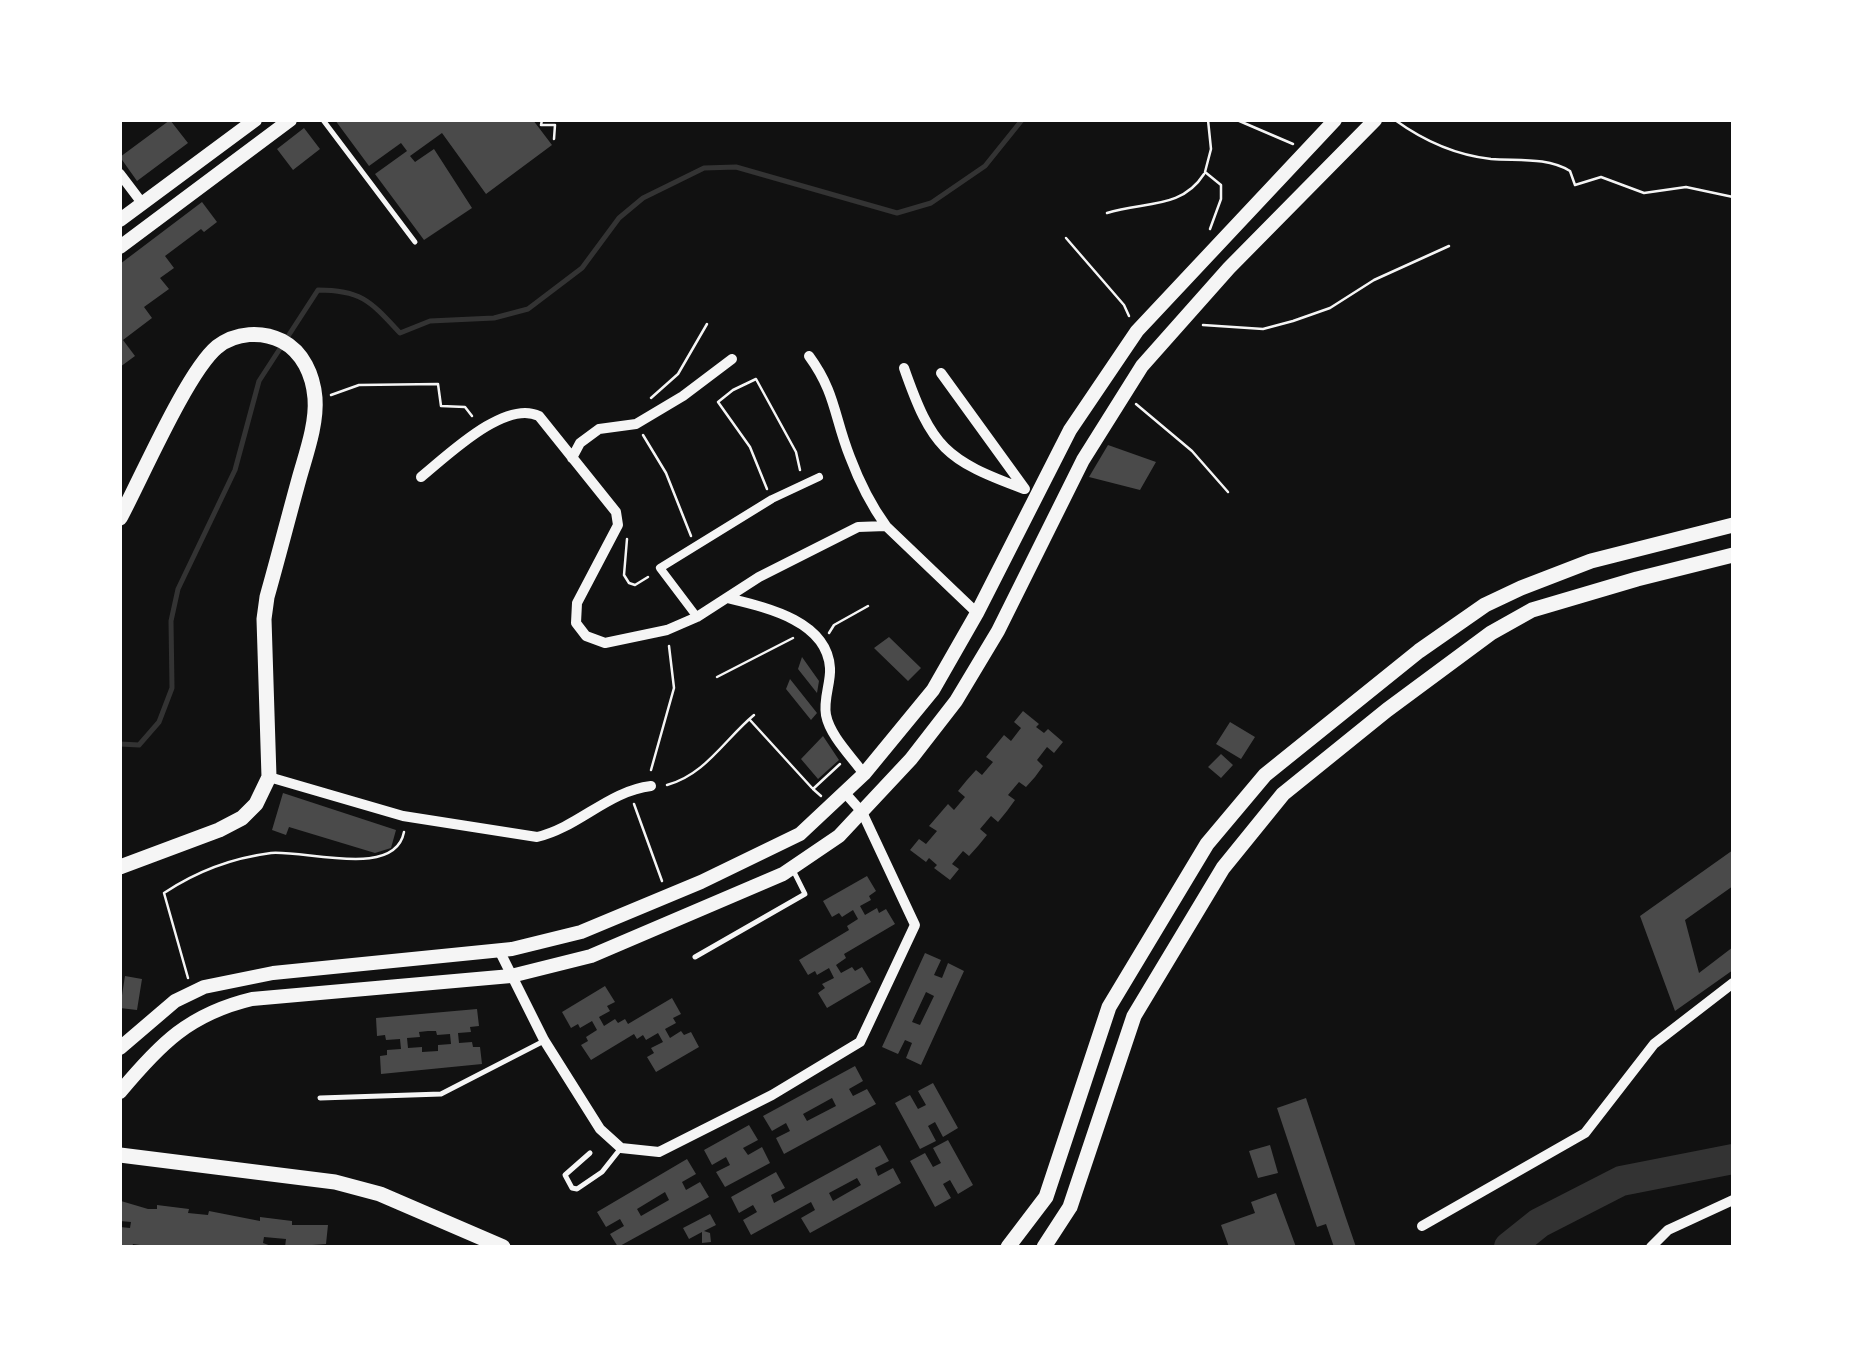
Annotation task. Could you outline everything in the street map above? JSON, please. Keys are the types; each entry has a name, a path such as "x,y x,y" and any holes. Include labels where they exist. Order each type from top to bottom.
{"main road":[{"path":"120,220 255,120"},
{"path":"120,247 290,120"},
{"path":"120,1048 175,1001 237,978 499,950 581,932 667,897 800,834 864,774 933,690 977,614 1031,492 1137,331 1334,120"},
{"path":"120,1092 154,1052 196,1018 219,1007 252,999 510,976 592,956 792,868 839,836 910,759 956,701 998,631 1083,460 1142,366 1230,268 1374,120"},
{"path":"120,518 203,363 217,347 235,336 261,334 284,342 304,360 316,401 266,608 269,777 256,804 242,818 120,867"},
{"path":"1008,1247 1046,1197 1108,1007 1208,844 1264,774 1419,651 1485,606 1561,572 1610,556 1733,526"},
{"path":"1044,1247 1070,1206 1134,1016 1223,868 1283,794 1387,710 1492,633 1532,610 1733,555"},
{"path":"120,1154 335,1182 380,1194 491,1246"}],"street":[{"path":"120,174 142,204"},
{"path":"809,356 832,393 849,456 874,510 977,614"},
{"path":"572,458 580,443 599,428 636,424 683,396 732,359"},
{"path":"904,368 931,432 953,458 1031,492"},
{"path":"941,373 1031,492"},
{"path":"421,477 506,414 527,410 539,416 616,512 618,525 577,603 576,623 586,636 604,644 667,630 858,527 886,526"},
{"path":"697,617 660,568 772,499 819,476"},
{"path":"726,598 761,606 806,628 822,642 830,671 826,716 864,774"},
{"path":"269,777 403,816 537,837 556,832 628,789 651,786"},
{"path":"499,950 544,1040 600,1129 621,1148 659,1152 772,1094 860,1042 915,925 862,812 845,793"},
{"path":"1422,1226 1585,1133 1654,1044 1733,983"},
{"path":"1651,1247 1668,1230 1733,1200"}],"lane":[{"path":"323,120 416,242"},
{"path":"695,958 806,894 792,868"},
{"path":"320,1098 441,1094 544,1040"},
{"path":"590,1153 565,1175 572,1188 577,1189 602,1172 621,1148"}],"path":[{"path":"542,120 540,125 555,125 554,139"},
{"path":"1107,213 1164,204 1180,197 1205,172 1211,149 1208,120"},
{"path":"1236,120 1294,144 1301,158"},
{"path":"1395,120 1441,148 1486,158 1557,163 1570,170 1575,185 1602,177 1644,193 1686,187 1733,198"},
{"path":"1205,172 1221,185 1221,199 1208,233"},
{"path":"1066,238 1124,305 1137,331"},
{"path":"1182,322 1263,328 1292,321 1330,308 1374,280 1449,246"},
{"path":"645,403 678,374 707,324"},
{"path":"772,499 750,447 718,402 733,390 756,379 796,452 802,482"},
{"path":"316,401 359,385 438,384 441,406 464,407 483,431"},
{"path":"1124,392 1192,452 1228,492"},
{"path":"636,424 666,474 695,546"},
{"path":"618,525 628,540 624,575 629,583 635,585 660,568"},
{"path":"822,642 834,625 868,606"},
{"path":"718,677 774,650 806,628"},
{"path":"667,630 674,688 650,773 651,786 670,785 703,766 754,715"},
{"path":"749,719 813,789"},
{"path":"628,789 667,897"},
{"path":"192,993 164,893 192,874 272,853 364,859 392,853 400,847 404,835 403,816"}],"building":[{"path":"170,120 188,143 137,181 120,157"},
{"path":"335,120 533,120 552,145 486,194 442,133 410,156 415,162 434,149 472,208 424,240 375,174 407,151 401,143 369,166"},
{"path":"304,128 320,149 293,170 277,149"},
{"path":"202,202 217,222 165,256 174,268 160,278 169,289 144,307 152,318 123,340 135,356 120,367 120,264"},
{"path":"1108,445 1156,462 1140,490 1089,477"},
{"path":"889,637 921,668 908,681 874,648"},
{"path":"802,657 819,681 817,693 798,669"},
{"path":"790,679 817,713 811,720 786,689"},
{"path":"1023,711 1039,724 1036,727 1044,733 1048,729 1063,742 1054,753 1047,747 1037,760 1043,766 1035,777 1026,787 1019,782 1008,795 1015,800 998,822 991,816 980,829 987,835 969,856 963,851 952,864 959,869 950,880 934,868 937,865 929,858 926,862 910,850 919,839 926,844 937,831 929,826 948,804 954,810 965,797 958,791 976,770 982,775 993,762 986,757 1004,735 1011,741 1021,728 1014,722"},
{"path":"1230,722 1255,737 1241,759 1216,744"},
{"path":"823,736 839,760 818,779 801,759"},
{"path":"1221,754 1233,765 1221,778 1208,767"},
{"path":"283,793 396,830 391,848 375,853 289,827 286,835 272,830"},
{"path":"1733,850 1733,886 1685,920 1699,973 1733,947 1733,970 1675,1011 1640,916"},
{"path":"867,876 876,891 869,896 871,900 860,906 865,915 877,908 879,913 886,909 895,924 844,954 846,958 836,965 841,973 862,967 871,982 827,1008 818,993 825,988 822,984 834,978 829,968 808,975 799,960 849,930 847,926 858,919 853,910 842,917 839,913 832,917 823,901"},
{"path":"925,953 941,960 934,975 942,978 948,963 964,971 921,1065 906,1058 912,1043 905,1040 898,1054 882,1047","holes":["926,992 934,996 920,1025 912,1022"]},
{"path":"125,976 142,979 137,1010 120,1008"},
{"path":"605,986 615,1002 607,1006 610,1011 599,1017 604,1026 615,1019 618,1023 625,1019 628,1024 672,998 681,1014 673,1018 676,1023 665,1029 670,1038 681,1031 684,1035 691,1032 699,1047 656,1072 647,1057 654,1053 651,1048 663,1042 658,1033 646,1040 643,1035 637,1039 634,1034 591,1060 581,1045 597,1030 592,1021 571,1028 562,1012"},
{"path":"477,1009 479,1026 470,1027 471,1032 458,1033 459,1043 472,1042 473,1047 480,1047 482,1064 381,1074 380,1056 387,1055 387,1050 401,1049 400,1039 377,1036 376,1018","holes":["436,1031 437,1035 450,1034 451,1044 438,1045 438,1051 408,1048 407,1038 420,1037 419,1032"]},
{"path":"855,1066 863,1081 849,1089 853,1096 867,1089 876,1104 784,1154 776,1138 790,1131 786,1123 772,1131 763,1116","holes":["832,1098 836,1106 807,1121 803,1114"]},
{"path":"933,1083 958,1128 943,1137 935,1122 928,1126 936,1141 920,1149 895,1103 910,1095 918,1109 926,1105 918,1091"},
{"path":"1306,1098 1356,1247 1334,1247 1326,1224 1317,1227 1301,1180 1277,1108"},
{"path":"749,1125 758,1140 743,1148 748,1155 762,1147 770,1163 725,1187 716,1172 730,1165 726,1157 712,1165 704,1150"},
{"path":"948,1140 973,1185 958,1194 950,1180 943,1184 951,1198 935,1207 910,1161 925,1153 933,1167 941,1163 933,1148"},
{"path":"880,1145 889,1161 875,1168 878,1176 893,1168 901,1183 810,1233 801,1218 815,1210 811,1202 751,1235 743,1220 757,1212 753,1205 739,1213 731,1197 776,1172 785,1188 771,1195 774,1203","holes":["857,1178 861,1185 833,1201 829,1193"]},
{"path":"1270,1145 1278,1173 1258,1178 1249,1151"},
{"path":"687,1159 696,1174 682,1182 686,1190 700,1182 709,1197 618,1247 610,1234 624,1226 620,1219 606,1227 597,1212","holes":["665,1192 669,1200 641,1216 637,1209"]},
{"path":"1276,1193 1296,1247 1229,1247 1221,1225 1255,1213 1251,1202"},
{"path":"121,1201 148,1209 157,1209 157,1205 189,1209 188,1213 208,1215 209,1211 260,1221 260,1217 292,1221 292,1225 328,1225 326,1244 285,1247 286,1239 264,1237 263,1243 274,1247 120,1247 120,1227 130,1228 131,1222 120,1221"},
{"path":"710,1214 716,1225 704,1231 710,1233 711,1242 702,1243 702,1232 689,1239 683,1228"}],"waterway":[{"path":"120,744 139,745 159,722 172,688 171,621 178,589 235,470 259,381 318,290 356,295 400,333 430,321 494,318 528,309 582,268 619,218 643,198 704,168 736,167 897,213 931,203 985,166 1022,120"},
{"path":"1509,1247 1539,1223 1621,1181 1733,1159"}]}
